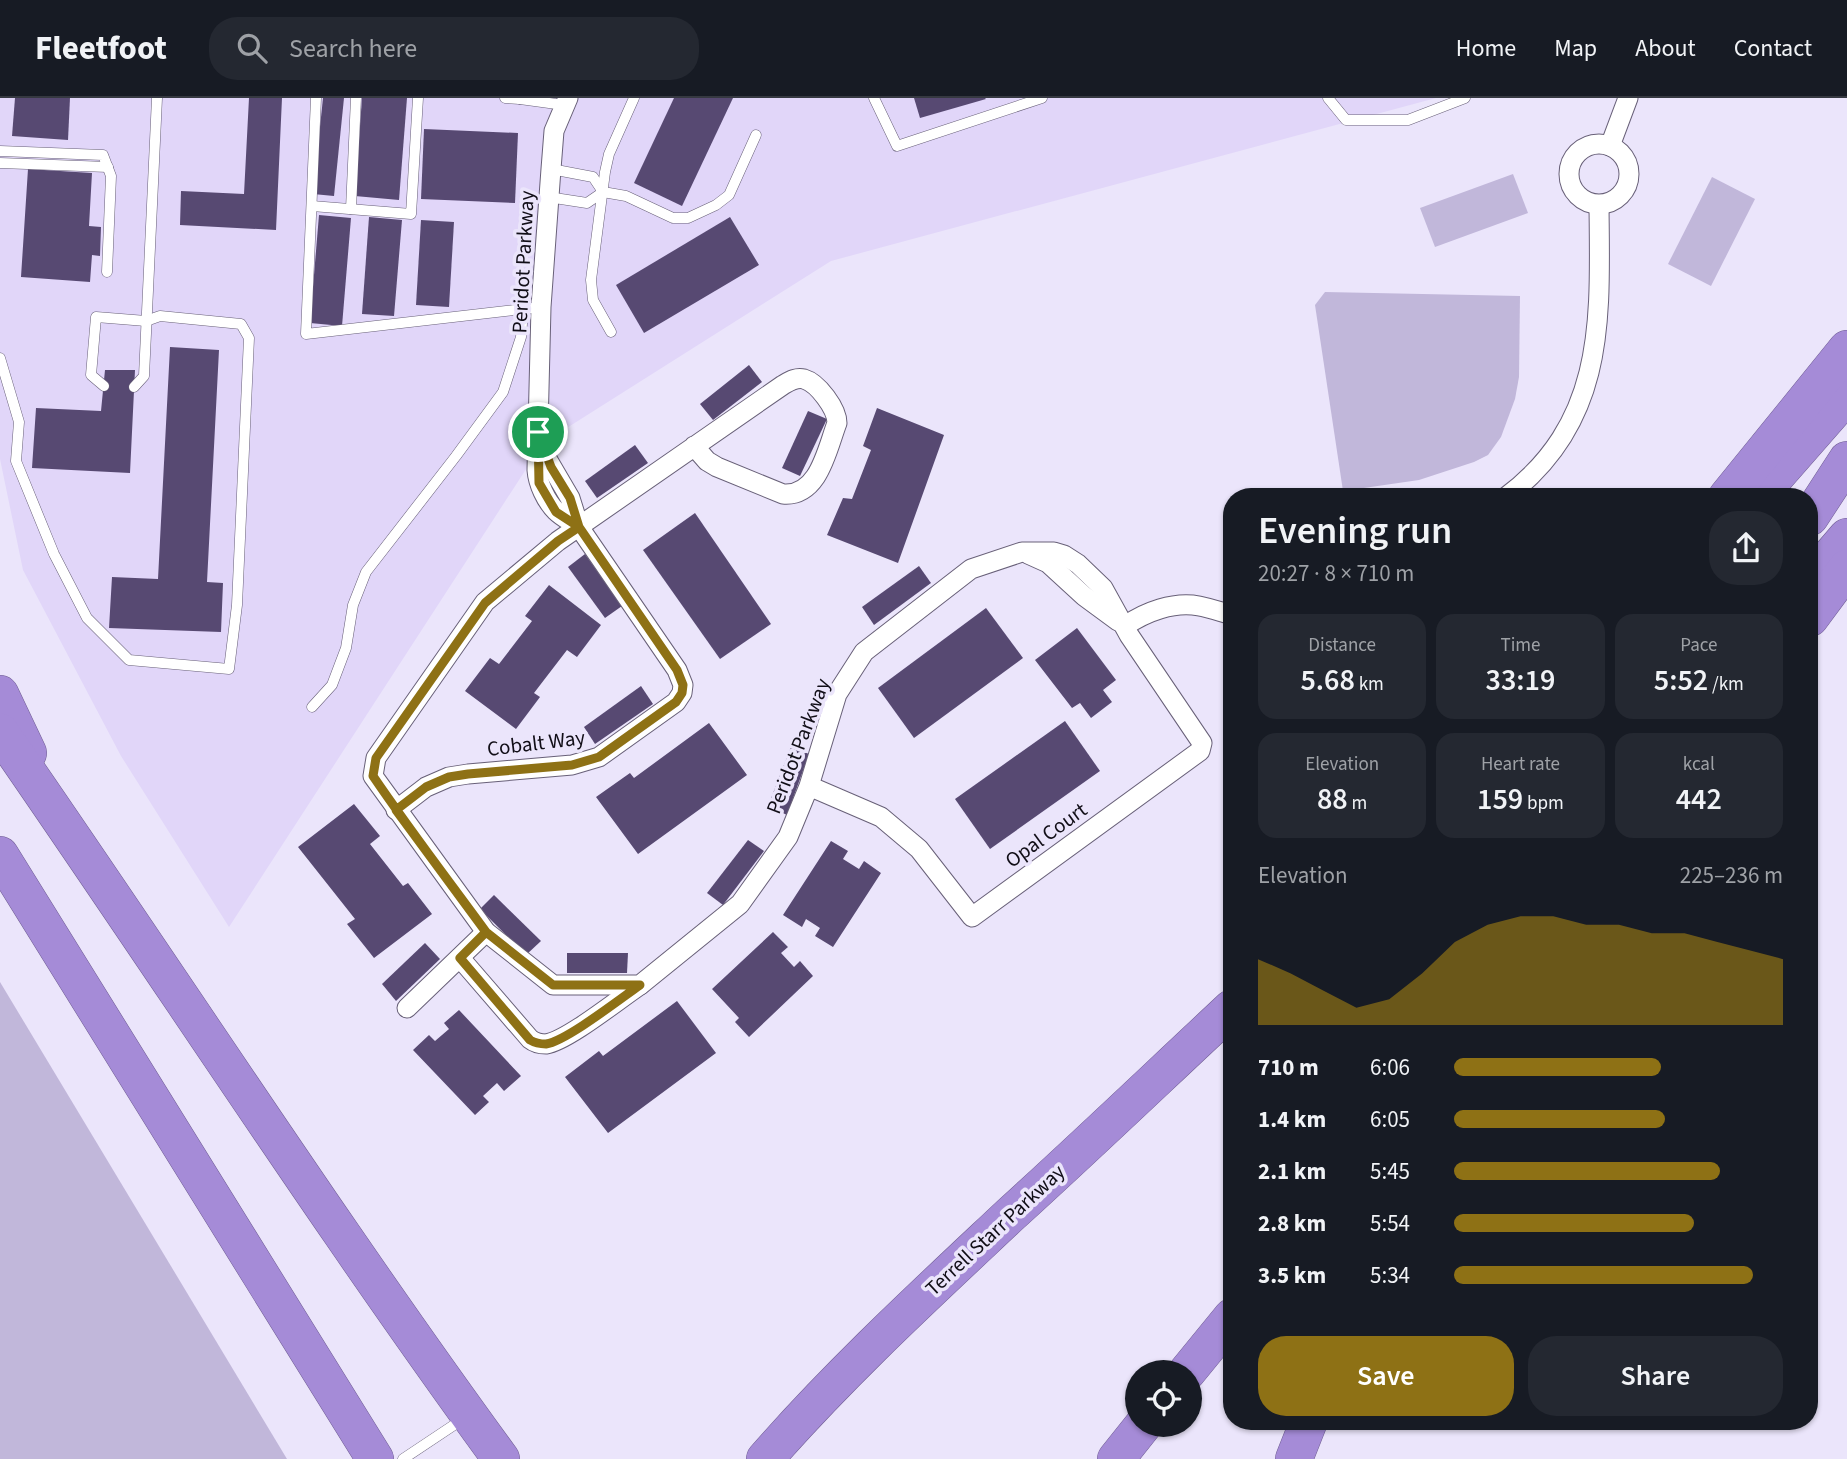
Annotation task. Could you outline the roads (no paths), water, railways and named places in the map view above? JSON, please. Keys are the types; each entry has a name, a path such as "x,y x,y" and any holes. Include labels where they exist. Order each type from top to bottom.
{"highway":[{"path":"1734,488 1847,349"},
{"path":"1766,488 1847,395"},
{"path":"1818,505 1847,460"},
{"path":"1818,571 1847,537"},
{"path":"1818,607 1847,568"},
{"path":"1818,609 1847,578"},
{"path":"0,694 59,817"},
{"path":"0,732 274,1136 501,1459"},
{"path":"0,855 375,1459"},
{"path":"0,887 103,1019"},
{"name":"Terrell Starr Parkway","path":"765,1459 814,1405 911,1308 1223,1016"},
{"path":"1197,1360 1223,1328"},
{"path":"1294,1459 1305,1430"},
{"path":"1116,1459 1134,1437"}],"street":[{"path":"1610,146 1628,98"},
{"name":"Peridot Parkway","path":"566,101 554,131 548,197 532,309 539,483 556,512 579,527"},
{"path":"1600,144 1618,150 1628,166 1629,175 1628,184 1617,199 1600,205 1581,199 1569,183 1568,174 1574,155 1590,145 1600,144"},
{"path":"1517,488 1552,452 1572,420 1588,383 1598,321 1600,205"},
{"path":"640,985 553,985 486,932 373,776 376,758 485,603 558,541 694,446 783,385 797,379 805,379 832,405 837,416 837,423 814,480 807,488 794,494 783,494 717,467 707,461 694,446"},
{"name":"Cobalt Way","path":"396,810 426,787 449,777 572,765 599,757 670,708 681,696 682,680 677,670 579,527"},
{"name":"Peridot Parkway","path":"460,958 530,1040 539,1044 563,1038 640,985 740,904 788,837 809,786 837,694 864,652 971,569 1022,552 1054,552 1068,557 1103,588 1125,626"},
{"path":"1125,626 1155,611 1187,605 1223,612"},
{"name":"Opal Court","path":"809,786 881,817 919,849 972,917 1200,751 1202,743 1125,626"},
{"path":"407,1008 486,932"}],"lane":[{"path":"134,387 144,376 157,98"},
{"path":"312,707 332,685 346,648 353,605 366,572 503,392 532,309 306,334 316,98"},
{"path":"351,209 356,98"},
{"path":"312,206 411,214 418,98"},
{"path":"505,98 566,101"},
{"path":"611,332 593,300 591,280 609,154 634,98"},
{"path":"874,98 897,146 1042,98"},
{"path":"1328,98 1346,120 1408,120 1465,98"},
{"path":"548,197 587,203 603,192 626,196 673,218 688,218 716,205 729,195 756,135"},
{"path":"0,151 103,155 111,176 107,272"},
{"path":"0,163 108,167"},
{"path":"551,169 593,177 603,192"},
{"path":"0,358 19,422 16,461 54,554 87,618 129,660 229,669 237,605 249,338 241,324 160,316 146,321 96,317 91,375 104,386"},
{"path":"403,1459 469,1415"}]}
